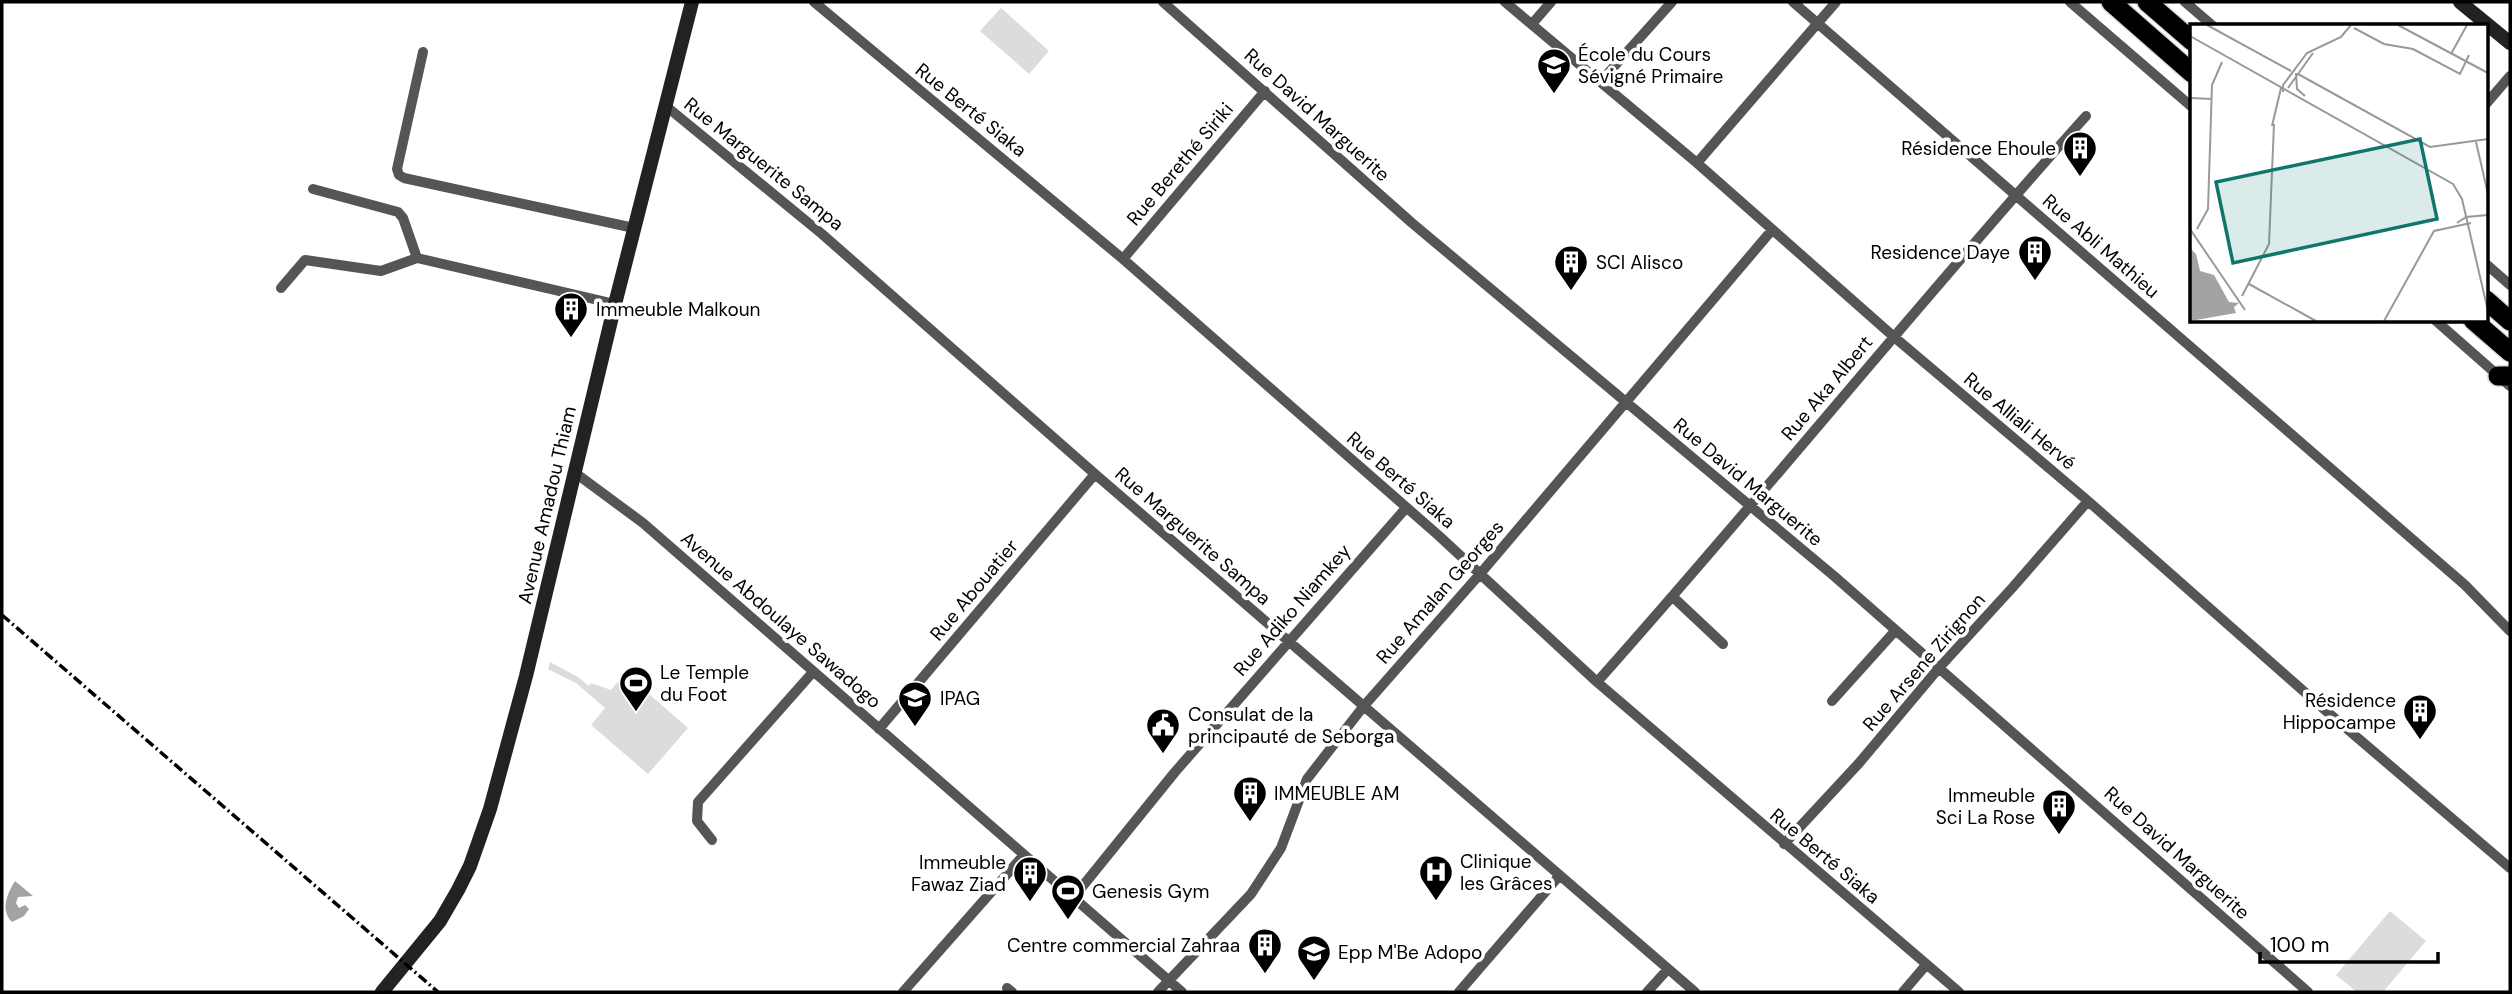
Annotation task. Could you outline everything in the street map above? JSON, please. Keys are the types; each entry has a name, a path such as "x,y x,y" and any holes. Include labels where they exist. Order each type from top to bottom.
{"highway":[{"path":"2111,2 2190,72"},
{"path":"2147,2 2190,39"},
{"path":"2488,302 2510,321"},
{"path":"2475,322 2510,352"}],"main road":[{"name":"Avenue Amadou Thiam","path":"382,992 440,920 470,866 492,801 526,676 615,304 692,2"},
{"path":"2460,2 2487,24"},
{"path":"2488,25 2510,43"}],"street":[{"name":"Rue Berté Siaka","path":"814,2 1123,259 1480,574 1597,682 1959,992"},
{"name":"Rue David Marguerite","path":"1163,2 1422,232 1834,576 2308,992"},
{"name":"Rue Alliali Hervé","path":"1505,2 1697,163 1893,336 2088,501 2325,710 2510,868"},
{"path":"1532,24 1551,2"},
{"path":"1601,81 1672,2"},
{"name":"Rue Abli Mathieu","path":"1793,2 2466,585 2510,631"},
{"path":"1697,163 1836,2"},
{"path":"2070,2 2190,105"},
{"path":"2185,2 2211,24"},
{"path":"423,52 397,169 399,175 634,228"},
{"path":"2488,102 2510,76"},
{"name":"Rue Berethé Siriki","path":"1123,259 1265,91"},
{"name":"Rue Marguerite Sampa","path":"667,107 822,234 1363,707 1695,992"},
{"name":"Rue Aka Albert","path":"1597,682 1750,508 1893,336 2086,116"},
{"path":"313,188 398,212 417,258"},
{"name":"Rue Amalan Georges","path":"1158,992 1251,894 1281,848 1307,779 1363,707 1480,574 1772,230"},
{"path":"281,288 305,260 381,271 417,258 615,304"},
{"path":"2488,266 2510,285"},
{"path":"2437,322 2506,379"},
{"name":"Avenue Abdoulaye Sawadogo","path":"574,472 643,523 1182,992"},
{"name":"Rue Abouatier","path":"880,729 1095,474"},
{"name":"Rue Arsene Zirignon","path":"1784,844 1860,762 1938,669 2088,501"},
{"name":"Rue Adiko Niamkey","path":"1073,898 1175,772 1406,508"},
{"path":"1673,597 1723,644"},
{"path":"1832,701 1895,631"},
{"path":"712,840 697,821 698,802 813,672"},
{"path":"903,992 1023,856"},
{"path":"1459,992 1559,876"},
{"path":"1903,992 1926,965"},
{"path":"1647,992 1668,969"}],"shaded area":[{"path":"1001,8 1049,51 1029,74 980,31"},
{"name":"Le Temple du Foot","path":"550,662 589,686 591,683 611,690 625,673 688,728 648,774 591,725 605,708 576,683 548,669"},
{"path":"15,881 33,896 18,897 16,903 19,908 25,905 29,909 24,916 12,922 6,907 7,897"},
{"path":"2390,911 2426,941 2383,992 2357,992 2336,975"}],"railway":[{"path":"2,615 438,992"}],"place":[{"name":"École du Cours Sévigné Primaire","path":"1554,95"},
{"name":"Résidence Ehoule","path":"2080,178"},
{"name":"Residence Daye","path":"2035,282"},
{"name":"SCI Alisco","path":"1571,292"},
{"name":"Immeuble Malkoun","path":"571,339"},
{"name":"Le Temple du Foot","path":"636,713"},
{"name":"IPAG","path":"915,728"},
{"name":"Résidence Hippocampe","path":"2420,741"},
{"name":"Consulat de la principauté de Seborga","path":"1163,755"},
{"name":"IMMEUBLE AM","path":"1250,823"},
{"name":"Immeuble Sci La Rose","path":"2059,836"},
{"name":"Clinique les Grâces","path":"1436,902"},
{"name":"Immeuble Fawaz Ziad","path":"1030,903"},
{"name":"Genesis Gym","path":"1068,921"},
{"name":"Centre commercial Zahraa","path":"1265,975"},
{"name":"Epp M'Be Adopo","path":"1314,982"}]}
